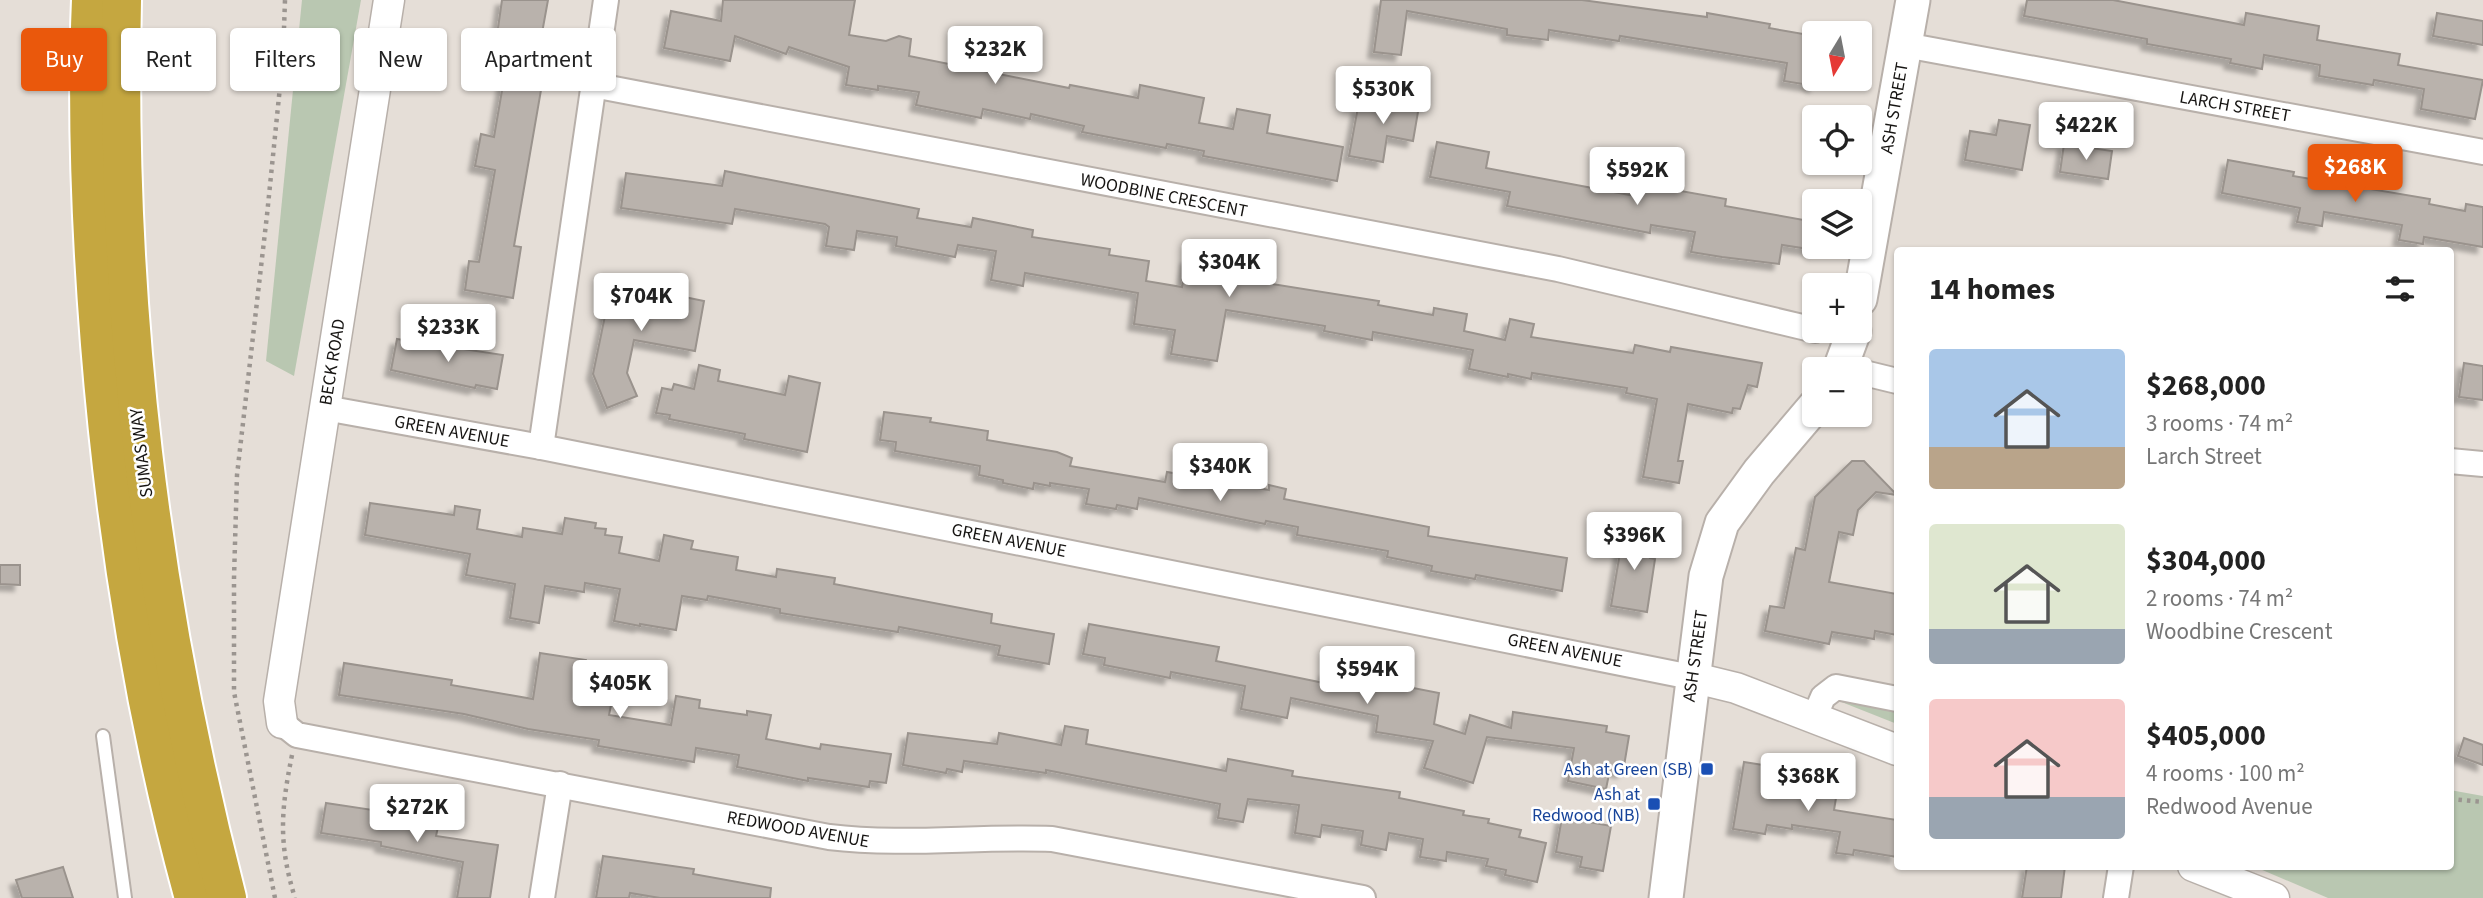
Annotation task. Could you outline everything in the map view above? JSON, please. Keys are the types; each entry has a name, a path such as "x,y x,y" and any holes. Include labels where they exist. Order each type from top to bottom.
{"highway":[{"name":"SUMAS WAY","path":"92,0 89,103 97,302 119,526 139,649 179,844 194,898"},
{"name":"SUMAS WAY","path":"122,0 120,83 124,238 142,463 155,562 184,715 227,898"},
{"path":"142,463 249,898"},
{"path":"139,649 141,716 177,898"}],"main road":[{"name":"ASH STREET","path":"1865,273 1913,0"},
{"name":"ASH STREET","path":"1666,898 1691,677 1706,576 1722,523 1759,472 1802,421"}],"street":[{"name":"BECK ROAD","path":"282,723 279,701 388,0"},
{"path":"602,28 606,0"},
{"name":"LARCH STREET","path":"1905,45 2483,152"},
{"name":"WOODBINE CRESCENT","path":"616,89 1558,269 1802,326"},
{"path":"541,447 592,91"},
{"name":"WOODBINE CRESCENT","path":"1832,343 1849,357"},
{"name":"WOODBINE CRESCENT","path":"1872,369 1894,380"},
{"name":"GREEN AVENUE","path":"325,408 541,447 1691,677"},
{"path":"2454,461 2483,464"},
{"path":"1691,677 1736,688 1894,749"},
{"path":"1814,718 1823,697 1836,687 1894,698"},
{"name":"REDWOOD AVENUE","path":"282,723 297,736 829,837 875,843 1007,837 1052,839 1363,898"},
{"path":"542,898 560,784"},
{"path":"2116,898 2120,870"},
{"path":"2203,870 2274,898"}],"lane":[{"path":"103,736 125,898"}],"path":[{"path":"275,898 234,692 234,578 236,475 283,57 285,0"},
{"path":"292,753 281,808 284,863 295,898"},
{"path":"2454,799 2483,802"}],"green space":[{"path":"302,0 361,0 294,376 266,361 293,91 340,91 340,28 299,28"},
{"path":"1839,701 1894,711 1894,723"},
{"path":"2454,791 2483,796 2483,898 2328,898 2262,870 2454,870"}],"building":[{"path":"502,0 548,0 543,28 498,28"},
{"path":"723,0 855,0 849,35 886,41 899,36 911,39 909,56 1069,88 1070,85 1138,98 1140,85 1204,98 1199,123 1233,129 1237,109 1270,115 1267,133 1343,147 1337,181 1203,156 1204,151 1167,144 1166,148 1082,132 1084,126 1031,114 1030,119 983,109 981,118 916,105 919,92 846,85 849,67 789,47 786,54 735,36 730,61 664,48 671,11 721,21"},
{"path":"1381,0 1582,0 1707,17 1707,13 1770,24 1769,28 1802,34 1802,84 1784,81 1787,63 1620,36 1619,41 1549,30 1548,40 1507,35 1507,29 1407,11 1401,55 1374,52"},
{"path":"2027,0 2113,0 2244,25 2246,13 2319,26 2317,40 2400,54 2398,65 2483,80 2475,119 2421,109 2424,89 2374,80 2373,85 2319,76 2320,65 2264,55 2262,69 2230,63 2231,59 2147,44 2147,39 2024,16"},
{"path":"2437,13 2483,21 2483,45 2433,36"},
{"path":"502,91 541,91 514,246 521,247 513,298 465,290 469,261 479,262 495,170 475,166 481,134 494,137"},
{"path":"1385,91 1408,95 1407,104 1419,106 1413,141 1387,136 1383,162 1349,156 1358,107 1371,109 1372,100 1384,102"},
{"path":"1999,120 2030,125 2022,170 1965,160 1970,131 1996,135"},
{"path":"1437,142 1489,152 1486,168 1630,195 1636,157 1663,161 1658,187 1726,199 1725,206 1802,220 1802,248 1782,245 1779,264 1691,252 1695,232 1651,225 1650,233 1507,206 1510,192 1430,177"},
{"path":"2064,144 2112,151 2108,179 2060,172"},
{"path":"2228,160 2294,172 2293,176 2430,199 2429,204 2465,211 2466,204 2483,207 2483,247 2424,237 2423,244 2399,240 2402,225 2324,212 2322,226 2297,222 2300,208 2222,193"},
{"path":"725,171 919,209 917,218 971,227 973,218 1033,230 1032,237 1110,249 1109,255 1149,261 1146,281 1182,287 1187,258 1249,268 1247,280 1379,301 1378,305 1433,315 1434,308 1467,314 1464,331 1505,340 1510,319 1534,324 1531,337 1633,353 1635,345 1670,352 1671,347 1762,363 1757,387 1748,385 1740,409 1733,408 1732,413 1688,404 1678,461 1683,461 1679,483 1643,477 1657,399 1626,393 1627,388 1532,373 1531,379 1508,374 1508,377 1469,369 1473,350 1373,332 1372,340 1324,331 1325,326 1226,310 1217,361 1171,354 1175,330 1134,324 1138,293 1025,273 1023,286 991,280 996,251 958,245 955,257 896,246 897,237 857,231 854,250 826,246 829,227 825,224 735,209 732,224 621,208 626,173 722,186"},
{"path":"612,282 704,301 695,351 634,340 627,373 637,396 607,408 593,374"},
{"path":"397,339 503,355 497,389 476,385 475,388 391,370"},
{"path":"2464,363 2483,366 2483,400 2459,397"},
{"path":"699,365 720,370 718,381 785,395 789,376 820,383 807,452 744,439 745,434 669,419 670,415 656,413 662,388 672,390 674,384 694,389"},
{"path":"884,412 931,418 930,422 988,431 987,440 1057,452 1072,458 1070,466 1165,482 1167,472 1269,490 1269,485 1286,489 1284,499 1429,527 1428,536 1567,558 1562,591 1476,575 1475,579 1431,571 1432,566 1387,557 1388,551 1297,535 1298,527 1266,521 1265,524 1139,498 1137,509 1117,505 1116,509 1086,504 1089,489 1034,483 1033,489 1003,483 1003,480 979,475 980,466 895,451 896,442 880,440"},
{"path":"1852,461 1864,461 1894,492 1894,495 1876,492 1858,510 1853,535 1839,532 1829,582 1894,593 1894,634 1875,631 1874,639 1832,632 1829,644 1765,631 1770,606 1784,608 1796,548 1805,550 1815,497"},
{"path":"370,503 454,515 455,506 480,510 477,529 522,537 523,528 562,534 565,518 596,523 595,528 606,529 605,535 622,537 619,553 659,561 664,535 693,541 691,549 738,557 736,570 776,577 777,569 835,578 834,584 992,614 991,623 1054,634 1049,664 998,655 1000,646 899,627 898,632 780,613 780,609 708,596 707,600 682,596 676,630 640,626 614,621 620,589 585,583 584,592 545,586 539,623 510,618 515,584 466,575 470,554 365,535"},
{"path":"1624,529 1654,534 1650,558 1655,559 1647,612 1611,606"},
{"path":"0,565 20,565 20,585 0,584"},
{"path":"1089,624 1219,647 1216,661 1324,683 1326,671 1439,693 1434,724 1465,734 1470,715 1511,728 1513,712 1607,726 1606,732 1629,736 1623,772 1610,769 1606,789 1568,781 1574,748 1487,737 1473,783 1424,768 1433,741 1376,732 1378,716 1291,698 1287,718 1241,709 1245,686 1171,672 1170,678 1104,665 1105,658 1083,654"},
{"path":"540,653 586,660 586,665 618,671 609,715 671,725 676,696 700,700 699,708 747,715 747,711 771,715 766,739 820,749 821,744 891,754 886,783 870,781 869,787 808,778 808,781 737,767 739,755 696,748 694,762 598,746 599,740 528,729 464,714 339,695 344,663 452,680 451,685 533,699"},
{"path":"1065,726 1088,730 1086,744 1226,771 1228,759 1293,771 1292,776 1400,792 1399,798 1464,811 1463,815 1489,819 1488,823 1521,830 1519,837 1546,843 1537,882 1505,875 1506,870 1486,866 1488,859 1447,852 1446,861 1420,857 1423,839 1389,833 1386,850 1361,845 1363,831 1322,825 1320,837 1295,833 1299,805 1248,799 1243,822 1218,818 1220,804 1046,770 1046,773 964,761 962,772 947,769 946,773 903,765 908,733 997,744 999,733 1061,745"},
{"path":"2464,738 2483,745 2483,765 2458,756"},
{"path":"1744,762 1776,767 1773,784 1837,792 1834,810 1894,820 1894,857 1854,850 1853,855 1836,853 1840,832 1792,825 1792,829 1767,825 1765,834 1733,829"},
{"path":"326,803 373,810 373,814 438,827 436,836 498,845 490,898 457,898 463,862 381,846 381,842 321,833"},
{"path":"1562,817 1611,826 1603,871 1580,867 1582,857 1556,852"},
{"path":"603,856 694,869 693,874 771,888 770,898 660,898 630,893 629,898 596,898"},
{"path":"63,867 73,898 22,898 16,880"},
{"path":"2026,870 2064,870 2061,898 2022,898"}],"place":[{"name":"Ash at Green (SB)","path":"1707,769"},
{"name":"Ash at Redwood (NB)","path":"1654,804"}]}
